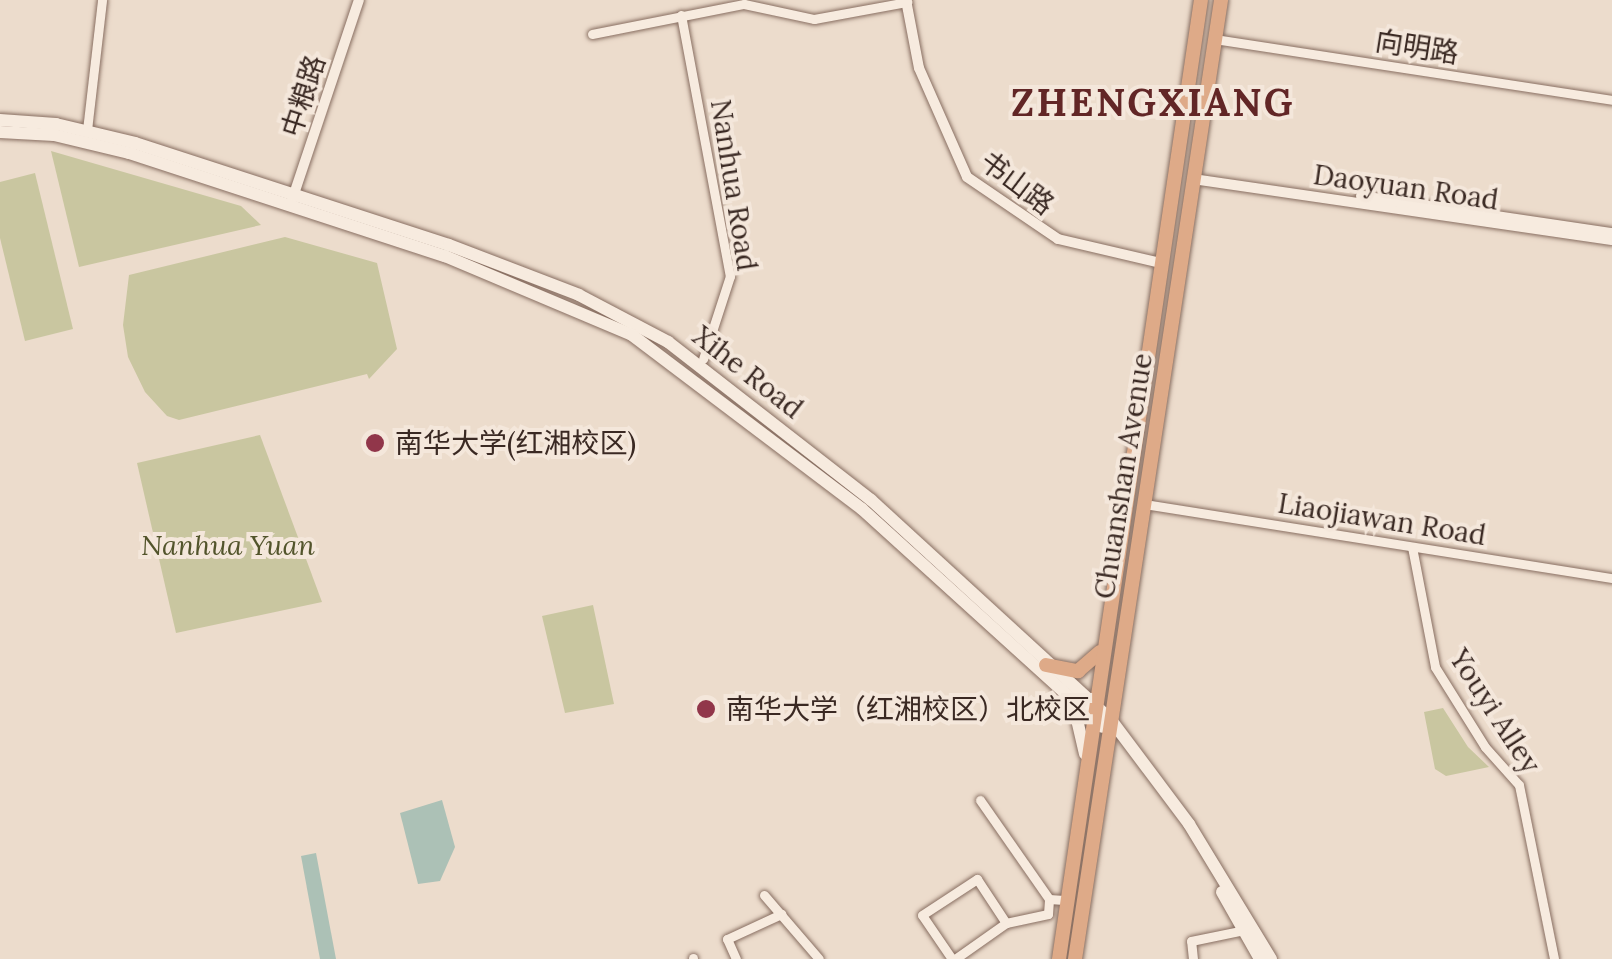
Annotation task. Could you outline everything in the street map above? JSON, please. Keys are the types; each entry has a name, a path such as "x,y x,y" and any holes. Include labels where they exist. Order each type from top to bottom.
{"highway":[{"name":"Chuanshan Avenue","path":"1059,959 1056,899 1085,766 1201,0"},
{"name":"Chuanshan Avenue","path":"1076,959 1220,0"},
{"path":"1046,672 1078,671 1103,646"}],"main road":[{"name":"Xihe Road","path":"0,120 87,130 289,199"},
{"name":"Xihe Road","path":"0,132 99,146 289,199 496,262 640,324 871,500 1046,672 1110,725 1270,959"},
{"path":"1046,672 1080,718 1085,766"},
{"name":"Xihe Road","path":"1249,933 1260,959"}],"street":[{"path":"87,130 102,0"},
{"path":"592,34 744,4 814,20 906,1"},
{"name":"书山路","path":"906,1 924,80 967,177 1058,240 1161,263"},
{"name":"中粮路","path":"289,199 357,2"},
{"name":"Nanhua Road","path":"682,15 730,276 703,359"},
{"name":"向明路","path":"1214,39 1612,100"},
{"name":"Daoyuan Road","path":"1194,176 1612,236"},
{"name":"Liaojiawan Road","path":"1144,504 1612,578"},
{"name":"Youyi Alley","path":"1412,547 1435,667 1485,747 1519,785 1554,959"},
{"path":"980,800 1056,899 1048,914 1006,923 954,959 922,915 977,878 1006,923"},
{"path":"764,895 820,959"},
{"path":"736,959 727,940 780,914"},
{"path":"1193,959 1190,941 1249,933"}],"green space":[{"path":"51,151 241,206 261,225 79,267"},
{"path":"35,173 73,329 25,341 0,238 0,182"},
{"path":"285,237 377,263 397,349 369,379 367,374 179,420 167,416 145,392 128,357 123,325 129,275"},
{"name":"Nanhua Yuan","path":"260,435 322,602 176,633 137,463"},
{"path":"593,605 614,704 565,713 542,616"},
{"path":"1443,708 1468,747 1489,767 1446,776 1435,769 1424,712"}],"shaded area":[{"path":"442,800 455,847 440,881 418,884 400,813"},
{"path":"316,853 336,959 320,959 301,856"}],"place":[{"name":"南华大学(红湘校区)","path":"375,443"},
{"name":"南华大学（红湘校区）北校区","path":"706,709"}],"district":[{"name":"ZHENGXIANG","path":"1153,103"}]}
